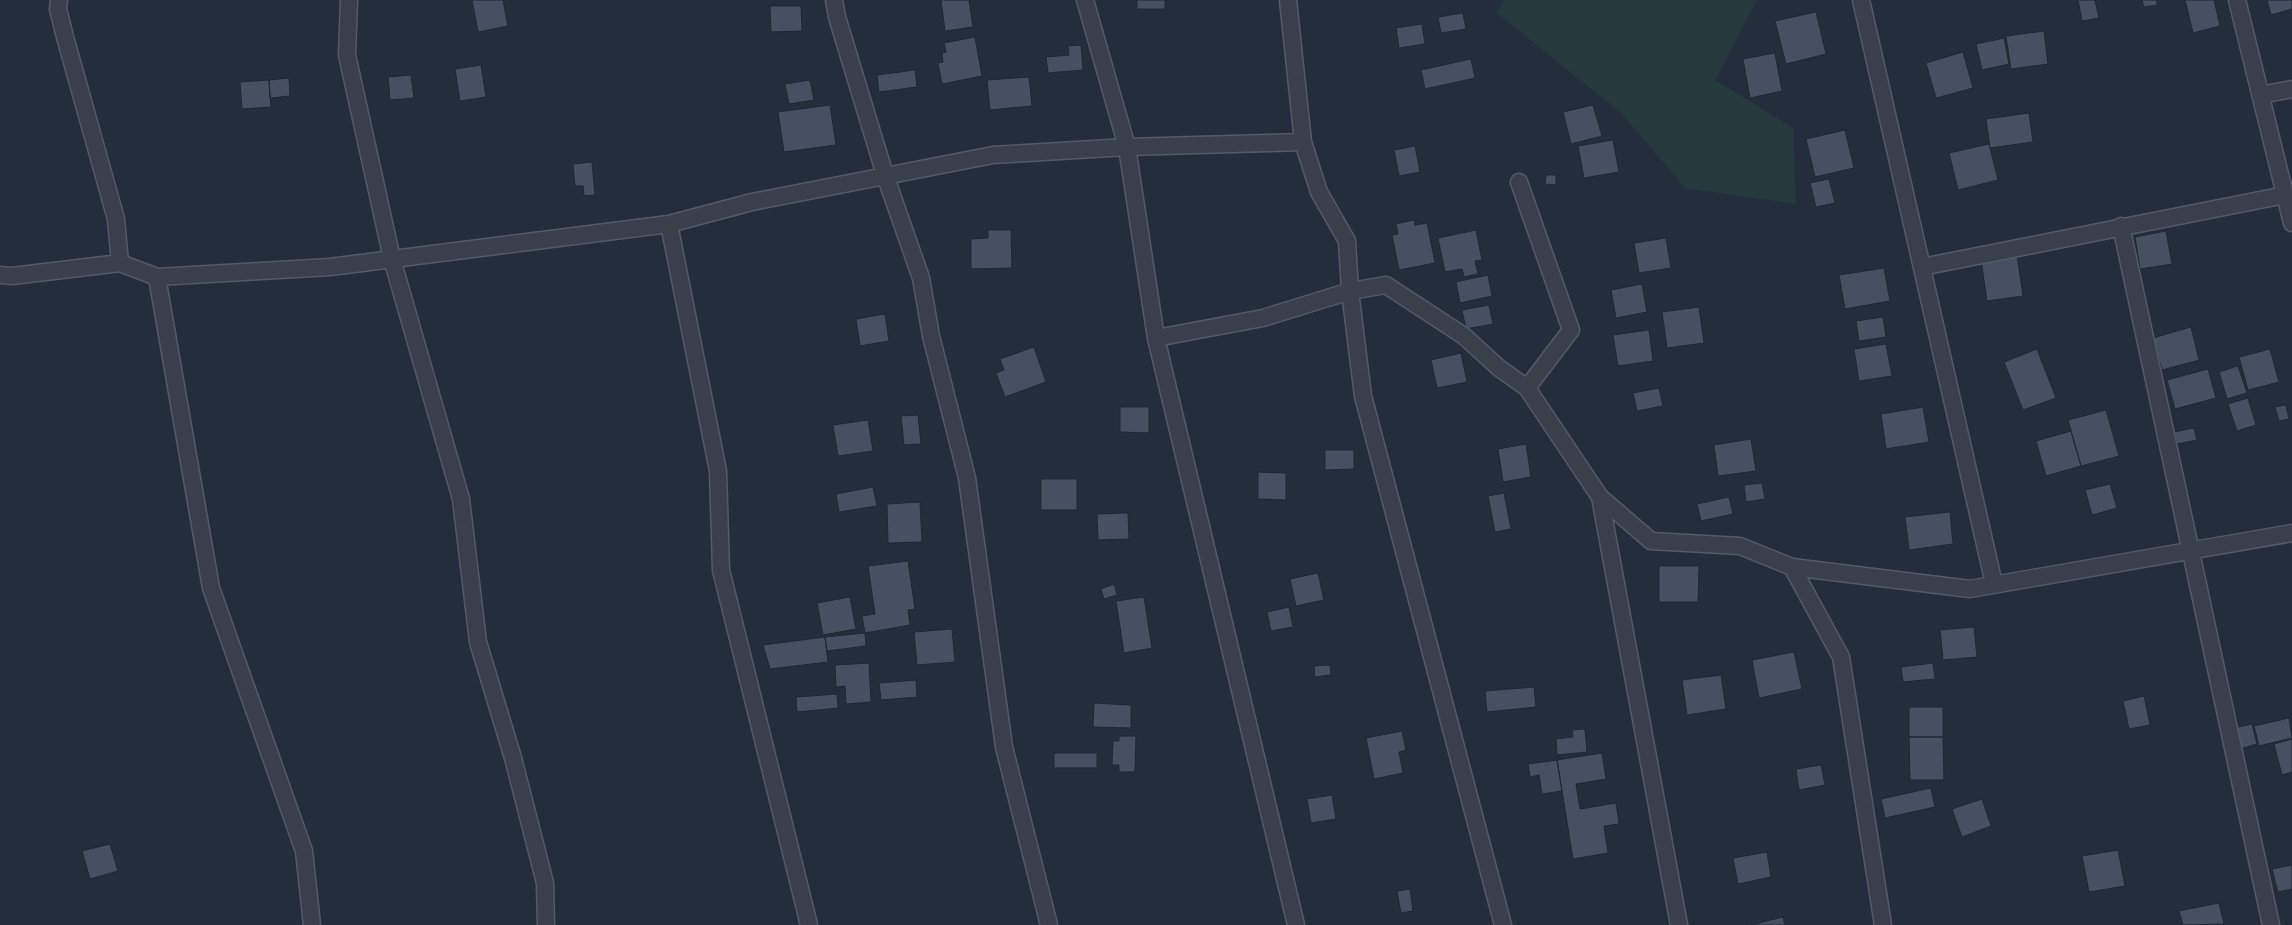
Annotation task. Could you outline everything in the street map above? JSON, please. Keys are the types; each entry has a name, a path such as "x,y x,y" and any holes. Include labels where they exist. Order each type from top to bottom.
{"street":[{"path":"59,0 58,9 65,37 116,219 120,263"},
{"path":"349,0 347,55 392,259 461,499 478,642 513,758 545,883 546,925"},
{"path":"834,0 837,17 885,175 921,278 931,336 967,478 1004,747 1049,925"},
{"path":"1085,0 1127,147 1156,338 1296,925"},
{"path":"1288,0 1303,142 1319,192 1347,241 1350,291 1363,396 1503,925"},
{"path":"1862,0 1994,584"},
{"path":"2237,0 2292,223"},
{"path":"2260,95 2292,89"},
{"path":"0,275 12,276 120,263 157,277 330,267 669,224 752,202 993,155 1127,147 1303,142"},
{"path":"1519,182 1571,330 1527,388"},
{"path":"1922,267 2285,195"},
{"path":"669,224 718,471 721,570 809,925"},
{"path":"2121,226 2271,925"},
{"path":"157,277 211,588 304,851 312,925"},
{"path":"1156,338 1263,318 1350,291 1386,285 1464,336 1499,368 1527,388 1600,497 1651,541 1740,546 1792,567 1970,589 2292,533"},
{"path":"1600,497 1678,925"},
{"path":"1792,567 1841,657 1883,925"}],"shaded area":[{"path":"1504,0 1760,0 1756,2 1715,80 1793,128 1796,204 1685,188 1622,114 1497,13"}],"building":[{"path":"472,0 503,0 508,26 478,32"},
{"path":"941,0 969,0 973,27 945,31"},
{"path":"1137,0 1165,0 1165,9 1137,9"},
{"path":"2078,0 2095,0 2099,18 2082,21"},
{"path":"2142,0 2157,0 2157,5 2144,7"},
{"path":"2185,0 2214,0 2220,26 2193,33"},
{"path":"2267,0 2292,0 2292,9 2271,15"},
{"path":"770,6 801,6 802,31 771,32"},
{"path":"1816,12 1826,54 1786,64 1775,21"},
{"path":"1463,13 1466,29 1441,33 1438,17"},
{"path":"1422,24 1425,44 1399,48 1396,28"},
{"path":"2044,31 2048,64 2011,69 2006,36"},
{"path":"975,37 982,76 942,84 938,63 943,62 942,53 946,52 944,43"},
{"path":"2004,38 2009,64 1982,70 1976,44"},
{"path":"1081,45 1083,70 1048,73 1046,57 1069,55 1068,46"},
{"path":"1963,52 1973,88 1936,98 1926,63"},
{"path":"1775,53 1782,91 1750,98 1743,59"},
{"path":"1471,59 1475,78 1425,89 1421,70"},
{"path":"481,65 486,97 460,101 455,69"},
{"path":"915,70 917,87 879,92 877,75"},
{"path":"411,75 414,98 390,100 388,77"},
{"path":"1029,77 1032,106 990,110 987,80"},
{"path":"289,78 290,96 270,98 269,80"},
{"path":"269,80 271,107 242,109 240,82"},
{"path":"810,80 814,100 789,104 785,84"},
{"path":"830,105 836,145 784,152 778,112"},
{"path":"1593,105 1602,136 1571,144 1563,112"},
{"path":"2029,113 2033,142 1990,148 1986,119"},
{"path":"1845,130 1854,168 1815,177 1806,139"},
{"path":"1613,140 1619,172 1584,178 1578,146"},
{"path":"1989,144 1998,180 1958,190 1949,153"},
{"path":"1415,146 1420,172 1399,176 1394,150"},
{"path":"592,162 595,195 584,196 583,186 575,186 573,164"},
{"path":"1546,175 1556,175 1556,185 1545,184"},
{"path":"1829,179 1835,203 1816,207 1810,183"},
{"path":"1414,220 1415,225 1427,223 1435,263 1399,270 1392,235 1398,234 1396,224"},
{"path":"988,230 1011,230 1012,268 971,269 971,239 988,238"},
{"path":"1476,230 1482,260 1475,261 1478,274 1464,277 1462,269 1445,272 1438,238"},
{"path":"2166,231 2172,264 2140,269 2135,237"},
{"path":"1666,238 1671,268 1639,273 1634,243"},
{"path":"2017,255 2023,296 1987,301 1981,260"},
{"path":"1884,268 1890,301 1845,309 1839,275"},
{"path":"1488,275 1492,296 1460,303 1456,282"},
{"path":"1642,284 1647,312 1616,318 1611,290"},
{"path":"1489,305 1493,324 1466,329 1462,310"},
{"path":"1699,307 1704,343 1667,348 1662,312"},
{"path":"885,314 889,341 860,346 856,319"},
{"path":"1883,317 1886,337 1859,341 1856,321"},
{"path":"2191,327 2199,360 2162,370 2153,338"},
{"path":"1649,330 1653,361 1618,366 1613,335"},
{"path":"1886,344 1892,376 1859,381 1854,349"},
{"path":"1034,347 1046,382 1005,397 996,373 1004,370 1000,359"},
{"path":"2037,349 2056,398 2023,410 2004,362"},
{"path":"2270,349 2279,382 2248,390 2239,357"},
{"path":"1461,353 1467,382 1437,388 1431,360"},
{"path":"2238,366 2247,393 2227,399 2219,372"},
{"path":"2208,369 2216,398 2175,409 2167,380"},
{"path":"1659,388 1663,406 1637,411 1633,393"},
{"path":"2248,398 2256,425 2237,431 2228,404"},
{"path":"2286,405 2289,419 2279,421 2275,407"},
{"path":"1120,407 1149,407 1149,433 1120,432"},
{"path":"1923,407 1929,442 1886,449 1881,414"},
{"path":"2106,410 2119,456 2081,466 2068,420"},
{"path":"918,415 921,444 904,445 901,416"},
{"path":"868,420 873,451 838,456 833,425"},
{"path":"2194,428 2197,440 2177,444 2174,432"},
{"path":"2071,431 2081,466 2046,476 2036,441"},
{"path":"1751,439 1756,471 1718,476 1714,445"},
{"path":"1526,444 1531,477 1503,482 1498,449"},
{"path":"1325,450 1354,450 1354,469 1325,470"},
{"path":"1258,472 1286,473 1286,500 1258,499"},
{"path":"1041,479 1077,479 1077,510 1041,510"},
{"path":"1762,483 1765,499 1746,502 1744,485"},
{"path":"2110,484 2117,508 2092,515 2085,490"},
{"path":"873,487 877,506 839,512 836,494"},
{"path":"1504,493 1511,529 1495,532 1488,496"},
{"path":"1729,497 1733,514 1701,521 1697,504"},
{"path":"920,502 922,542 888,543 887,504"},
{"path":"1950,512 1953,544 1909,550 1905,517"},
{"path":"1128,513 1129,539 1098,540 1097,514"},
{"path":"908,561 915,609 908,610 910,625 865,633 862,616 875,614 868,566"},
{"path":"1659,566 1699,566 1698,602 1659,602"},
{"path":"1318,573 1324,600 1296,606 1290,579"},
{"path":"1114,584 1117,595 1104,599 1101,589"},
{"path":"850,597 856,629 823,635 817,603"},
{"path":"1144,597 1152,648 1124,653 1116,601"},
{"path":"1289,607 1293,627 1271,631 1267,612"},
{"path":"1974,627 1977,657 1943,660 1940,630"},
{"path":"952,629 955,662 917,665 914,632"},
{"path":"865,633 866,646 827,651 825,637"},
{"path":"825,637 828,662 770,669 763,645"},
{"path":"1794,652 1802,689 1759,698 1752,660"},
{"path":"869,663 871,702 846,704 845,686 836,687 835,665"},
{"path":"1933,663 1935,679 1903,682 1901,667"},
{"path":"1330,665 1331,675 1315,677 1314,666"},
{"path":"1721,675 1726,709 1687,715 1682,680"},
{"path":"916,680 917,697 881,700 879,683"},
{"path":"1534,687 1536,707 1487,712 1485,691"},
{"path":"837,694 838,708 797,712 796,697"},
{"path":"2144,696 2150,725 2129,729 2123,701"},
{"path":"1094,703 1131,705 1131,728 1093,727"},
{"path":"1909,707 1943,707 1943,737 1909,737"},
{"path":"2289,718 2292,738 2259,746 2254,726"},
{"path":"2252,724 2257,744 2240,749 2234,728"},
{"path":"1585,729 1587,752 1557,755 1556,739 1573,737 1572,730"},
{"path":"1402,731 1406,750 1399,752 1403,773 1374,779 1366,738"},
{"path":"1119,736 1136,736 1135,772 1119,772 1119,765 1112,765 1113,741 1119,741"},
{"path":"1909,737 1943,737 1944,780 1910,780"},
{"path":"2292,739 2292,772 2282,775 2274,744"},
{"path":"1054,753 1097,753 1097,768 1054,768"},
{"path":"1602,753 1606,779 1576,784 1580,809 1616,803 1619,824 1604,826 1608,853 1573,859 1557,760"},
{"path":"1557,760 1562,791 1542,794 1539,775 1530,777 1528,764"},
{"path":"1821,765 1825,785 1799,790 1796,769"},
{"path":"1931,788 1935,807 1885,818 1881,799"},
{"path":"1332,795 1336,819 1311,823 1307,799"},
{"path":"1982,799 1991,826 1962,837 1952,809"},
{"path":"110,844 118,871 90,879 82,851"},
{"path":"2118,850 2125,886 2089,892 2082,856"},
{"path":"1767,852 1771,877 1738,884 1733,858"},
{"path":"2292,865 2292,889 2278,892 2272,869"},
{"path":"1410,889 1413,911 1401,913 1397,891"},
{"path":"2219,903 2224,924 2183,925 2179,911"},
{"path":"1783,917 1785,925 1751,925"}]}
